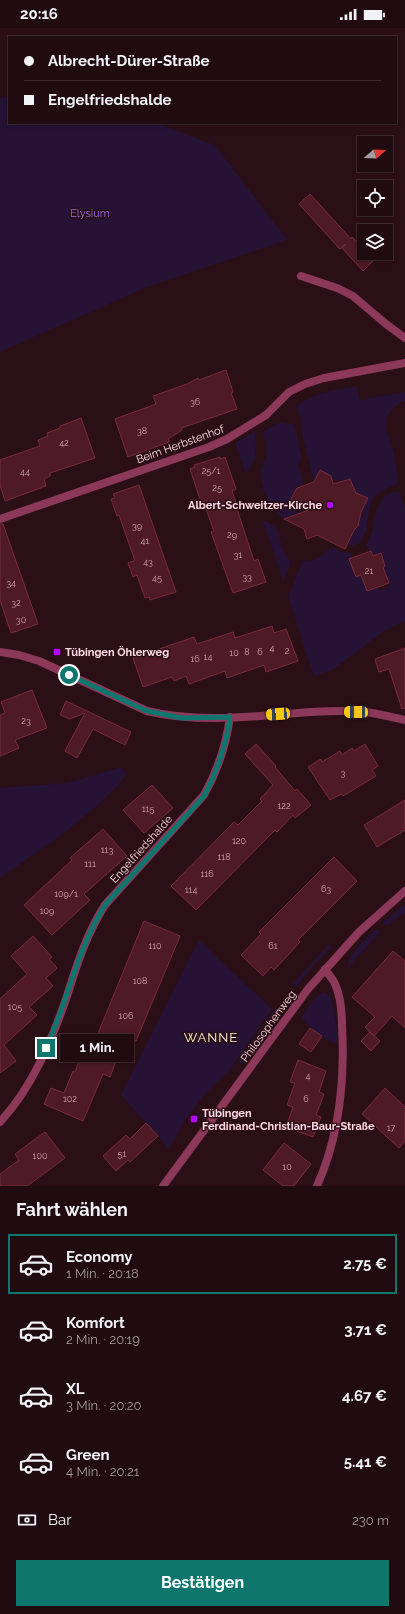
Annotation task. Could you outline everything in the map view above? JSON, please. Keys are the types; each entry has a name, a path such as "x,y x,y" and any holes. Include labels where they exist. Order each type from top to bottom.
{"street":[{"path":"301,276 337,288 353,296 405,338"},
{"name":"Beim Herbstenhof","path":"0,520 209,447 227,439 266,415 289,392 305,384 324,378 405,363"},
{"path":"0,652 39,661 147,711 182,718 343,711 365,712 405,720"},
{"name":"Engelfriedshalde","path":"0,1122 24,1091 40,1060 57,1024 77,965 96,920 105,905 204,796 215,776 222,755 227,738 230,717"},
{"name":"Philosophenweg","path":"163,1186 308,989 359,932 405,891"},
{"path":"317,1186 324,1170 334,1133 340,1094 343,1058 340,997 335,984 325,969"}],"green space":[{"name":"Elysium","path":"8,96 8,124 158,124 215,145 287,240 147,287 0,352 0,98"},
{"path":"357,386 360,400 405,392 405,401 393,408 389,413 386,423 390,443 394,451 398,483 374,496 369,510 367,529 360,543 352,546 346,543 351,533 352,534 358,526 363,512 361,512 350,479 340,481 320,470 314,482 297,407 302,402 316,395"},
{"path":"280,422 295,425 302,459 298,464 304,485 298,485 291,499 294,501 298,514 284,519 270,504 264,491 261,477 261,470 267,453 263,434 264,431"},
{"path":"255,431 256,449 254,459 246,474 235,443"},
{"path":"394,492 400,492 405,510 405,621 384,631 334,669 314,677 288,596 303,561 315,560 331,547 341,552 351,553 355,565 352,566 355,576 363,574 367,591 378,587 380,590 390,587 383,567 385,566 381,553 373,556 366,545 370,538 381,501 386,496"},
{"path":"263,521 266,521 277,529 284,552 291,563 283,581"},
{"path":"122,767 126,774 116,788 96,807 56,839 0,878 0,788 67,783"},
{"path":"405,904 405,912 387,926 383,922"},
{"path":"376,929 380,932 347,969 354,952"},
{"path":"199,940 272,1009 229,1071 210,1089 187,1117 169,1149 121,1095"},
{"path":"329,944 332,947 312,967 296,987 293,984"},
{"path":"325,992 332,999 337,1029 337,1044 317,1033 301,1017 315,999"},
{"path":"278,1005 281,1008 241,1064 238,1061"}],"building":[{"path":"310,194 351,239 352,237 357,242 357,260 374,260 363,271 342,248 346,244 340,249 299,204"},
{"path":"226,370 233,392 231,393 237,409 181,428 182,430 168,439 169,442 128,457 115,419 156,404 153,396 187,384 198,378 199,380"},
{"path":"81,418 95,458 50,473 50,476 44,479 46,486 5,501 0,485 0,460 40,446 38,440 48,436 47,433"},
{"path":"220,457 220,459 225,457 236,489 232,491 237,509 254,561 258,559 266,582 233,593 211,532 214,531 203,501 201,502 190,469 195,467 194,465"},
{"name":"Albert-Schweitzer-Kirche","path":"320,470 331,476 333,484 350,479 356,493 368,498 361,512 358,526 354,530 345,549 317,535 307,539 304,529 284,519 309,510 291,499 297,488 314,482"},
{"path":"139,485 176,592 150,600 149,597 145,598 137,575 133,577 128,563 134,561 134,558 119,515 117,516 111,499 115,498 113,494"},
{"path":"0,524 3,524 38,624 11,633 0,600"},
{"path":"371,551 373,556 381,553 385,566 383,567 389,583 367,591 361,575 356,577 349,559"},
{"path":"272,626 274,633 286,629 298,661 266,672 264,665 227,678 225,671 189,684 186,676 174,681 172,677 143,687 133,658 194,637 197,644 233,632 235,638"},
{"path":"405,648 405,708 402,709 389,669 379,672 375,659"},
{"path":"32,690 47,728 15,740 19,748 0,756 0,715 5,713 1,702"},
{"path":"66,701 131,732 125,745 93,729 77,758 65,751 85,713 70,719 60,715"},
{"path":"256,744 276,766 275,767 295,791 297,789 311,805 295,818 293,815 277,832 275,830 196,910 171,886 234,822 238,825 262,801 260,799 273,785 245,754"},
{"path":"365,744 378,766 372,770 376,776 343,796 341,794 330,800 308,767 321,759 322,762 340,751 342,755 352,748 354,751"},
{"path":"152,785 173,808 144,833 123,810"},
{"path":"405,800 405,830 377,847 364,825"},
{"path":"103,829 127,856 84,894 90,900 52,935 24,905 72,860 70,858"},
{"path":"334,857 357,881 298,940 300,942 274,970 271,967 263,976 241,955 261,934 259,932"},
{"path":"144,921 180,936 136,1041 125,1037 110,1077 103,1074 83,1121 44,1104 51,1088 64,1093 73,1071 75,1072 87,1038 95,1041"},
{"path":"33,936 52,957 49,959 57,968 46,978 53,986 29,1007 37,1015 4,1045 16,1061 0,1073 0,999 27,974 11,956"},
{"path":"393,951 405,961 405,1028 392,1016 374,1036 365,1027 375,1017 352,997"},
{"path":"310,1028 322,1036 311,1052 299,1044"},
{"path":"370,1032 380,1041 371,1051 361,1041"},
{"path":"298,1060 326,1071 319,1092 324,1094 316,1115 321,1117 313,1137 286,1127 293,1107 287,1105 295,1083 290,1082"},
{"path":"385,1088 405,1107 405,1141 399,1148 362,1114"},
{"path":"146,1123 158,1136 130,1162 128,1160 116,1171 103,1156 126,1135 130,1139"},
{"path":"45,1132 65,1158 27,1186 0,1186 0,1174 19,1160 15,1154"},
{"path":"284,1143 311,1164 294,1186 283,1186 263,1170"}],"place":[{"name":"Albert-Schweitzer-Kirche","path":"330,505"},
{"name":"Tübingen Öhlerweg","path":"57,652"},
{"name":"Tübingen Ferdinand-Christian-Baur-Straße","path":"194,1119"}],"district":[{"name":"WANNE","path":"211,1037"}],"route":[{"path":"46,1048 57,1024 86,940 96,920 105,905 204,796 215,776 222,755 227,738 230,717 182,718 165,716 147,711 69,675"}]}
